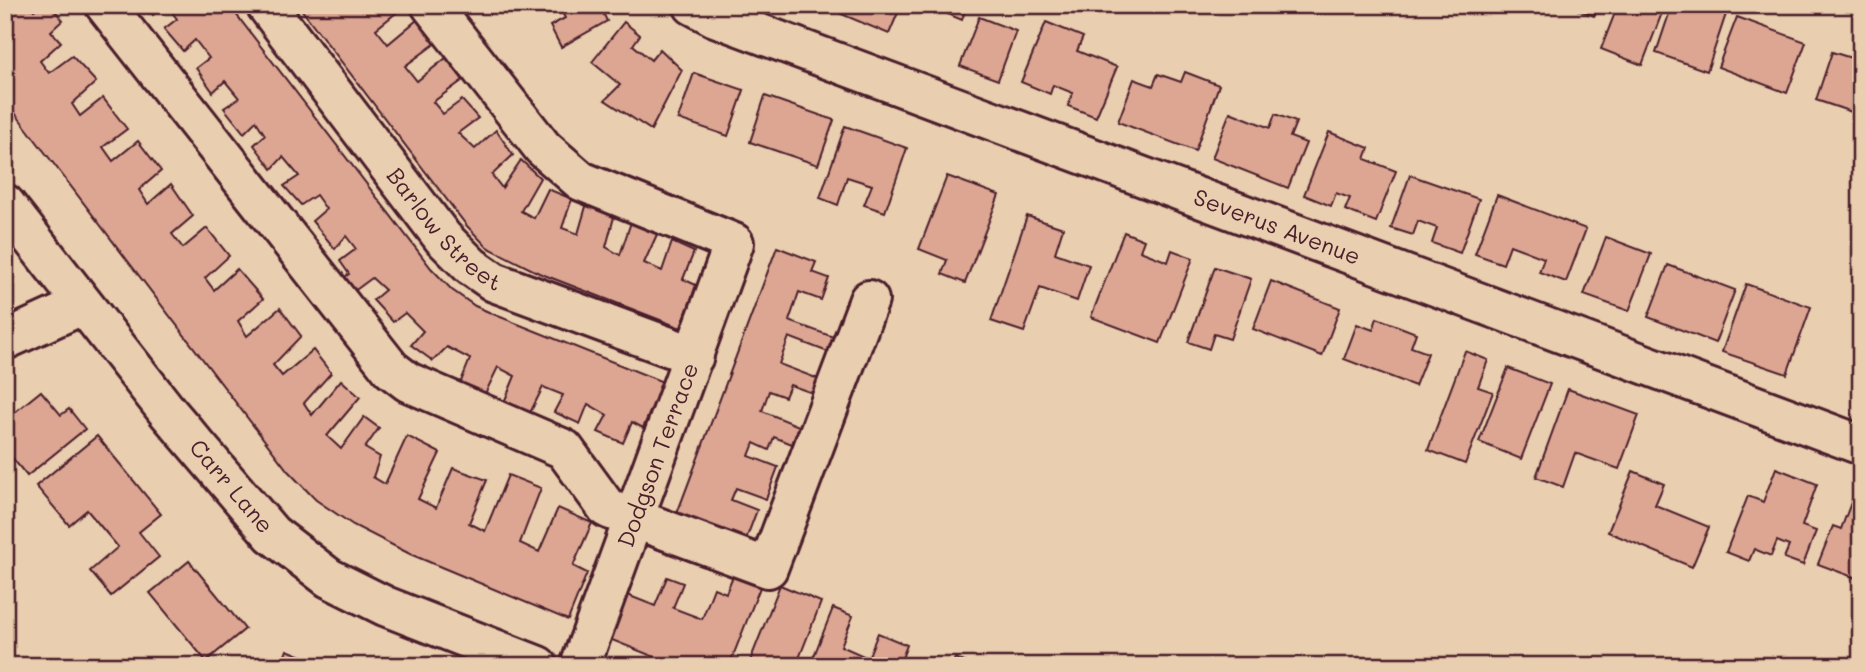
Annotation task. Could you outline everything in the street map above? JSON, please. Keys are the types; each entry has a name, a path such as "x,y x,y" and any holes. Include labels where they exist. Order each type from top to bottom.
{"street":[{"path":"105,5 391,369 408,382 564,449 607,508 635,519 768,568 869,300"},
{"name":"Barlow Street","path":"266,5 443,238 471,266 494,282 694,356"},
{"name":"Dodgson Terrace","path":"431,5 543,148 581,181 734,243 580,666"},
{"name":"Severus Avenue","path":"694,5 715,18 1861,445"},
{"name":"Carr Lane","path":"5,204 82,305 222,478 272,534 329,578 385,606 538,666"},
{"path":"5,340 82,305"}],"building":[{"path":"17,5 30,5 34,10 40,5 50,5 63,20 51,31 61,42 40,61 49,73 72,56 96,82 72,104 80,116 103,98 127,129 103,147 113,161 138,141 161,171 139,190 148,204 171,184 193,216 172,234 183,248 207,228 229,256 205,278 214,290 237,269 263,299 238,321 247,336 280,308 301,336 273,365 282,376 313,350 331,373 304,403 312,415 341,380 360,397 327,436 341,449 364,417 379,428 365,448 380,457 373,477 385,484 407,436 440,453 418,499 436,508 453,468 487,480 469,523 485,531 508,475 541,488 520,543 539,552 558,508 592,523 573,566 587,573 568,620 410,554 353,525 316,500 288,471 5,100 5,14"},
{"path":"146,5 164,5 153,15"},
{"path":"167,5 229,5 431,268 452,290 475,306 663,382 643,428 632,422 623,443 598,432 607,415 588,404 580,424 554,412 563,395 543,387 526,421 500,412 515,376 498,367 482,400 458,389 470,359 447,347 433,361 411,345 423,331 405,313 393,322 373,300 385,290 372,278 349,295 336,283 349,274 340,261 356,249 346,236 335,249 312,221 326,209 316,195 301,205 284,186 299,176 283,157 272,169 254,145 265,135 256,121 244,133 224,108 239,98 225,81 213,92 196,68 209,58 195,40 183,51 164,29 177,19"},
{"path":"298,5 360,5 362,8 365,5 406,5 376,29 388,44 417,20 436,43 405,66 417,81 446,58 463,80 433,102 443,114 462,100 478,118 458,133 475,149 496,130 513,155 492,175 502,188 521,160 540,178 521,211 534,218 548,189 572,199 562,228 578,234 587,203 614,217 606,247 620,255 632,219 659,230 644,263 662,271 672,242 694,252 683,279 696,285 681,328 539,273 487,247 467,226"},
{"path":"520,5 548,5 526,17"},
{"path":"558,5 617,5 603,13 607,21 561,47 550,26 565,18"},
{"path":"843,5 893,5 900,8 889,34 839,13"},
{"path":"926,5 967,5 962,20"},
{"path":"1566,5 1598,5 1594,16"},
{"path":"1618,5 1665,5 1642,65 1601,49"},
{"path":"1672,5 1702,5 1726,14 1707,71 1656,53"},
{"path":"979,17 1016,31 998,80 960,66"},
{"path":"1737,17 1806,42 1787,93 1718,67"},
{"path":"624,22 640,35 633,45 651,60 660,49 682,70 651,130 605,100 620,85 592,62"},
{"path":"1046,22 1083,37 1077,51 1117,67 1096,117 1068,106 1073,93 1053,85 1050,94 1021,82"},
{"path":"1832,52 1861,61 1861,115 1816,100"},
{"path":"1185,72 1219,85 1195,151 1118,122 1134,79 1153,86 1158,74 1181,82"},
{"path":"694,73 744,90 728,136 678,119"},
{"path":"765,96 834,120 818,165 750,142"},
{"path":"1230,112 1270,128 1275,114 1296,122 1290,137 1306,143 1288,188 1212,158"},
{"path":"845,126 907,148 885,212 864,205 872,185 847,177 838,205 820,198"},
{"path":"1329,132 1369,148 1365,159 1396,171 1376,222 1345,210 1350,198 1336,193 1331,206 1304,195"},
{"path":"1410,175 1479,199 1460,253 1432,243 1437,228 1418,221 1413,235 1391,228"},
{"path":"947,176 999,195 965,283 942,274 947,260 919,249"},
{"path":"1497,195 1586,229 1566,282 1539,272 1544,258 1510,245 1503,264 1475,254"},
{"path":"1027,216 1063,228 1055,253 1089,265 1077,301 1040,288 1024,332 991,321"},
{"path":"1124,232 1144,240 1140,251 1168,262 1172,250 1193,258 1160,343 1091,317"},
{"path":"1606,237 1651,254 1629,311 1584,295"},
{"path":"777,247 816,262 812,272 829,278 821,300 799,292 789,321 839,339 833,354 789,337 779,364 824,381 818,395 790,385 785,397 769,391 762,411 799,426 792,444 774,437 769,450 754,443 749,456 778,467 766,499 736,488 731,500 757,510 745,542 672,527"},
{"path":"1668,265 1735,290 1715,343 1648,317"},
{"path":"1215,267 1251,279 1230,339 1214,334 1209,349 1188,342"},
{"path":"1271,281 1340,308 1322,356 1253,329"},
{"path":"1746,284 1811,307 1787,374 1722,352"},
{"path":"1377,318 1416,333 1411,347 1428,353 1415,386 1344,359 1357,324 1373,330"},
{"path":"1465,351 1488,360 1478,387 1493,392 1465,464 1428,450"},
{"path":"1508,368 1550,384 1521,459 1479,442"},
{"path":"1568,389 1639,415 1619,469 1575,453 1563,487 1536,477"},
{"path":"41,391 61,415 69,409 85,429 27,476 5,449 5,420"},
{"path":"97,436 161,514 139,532 159,557 111,596 90,571 118,547 87,510 69,525 36,486"},
{"path":"1776,468 1817,484 1802,526 1816,531 1803,565 1784,558 1789,546 1777,541 1771,556 1754,549 1749,561 1726,552 1748,496 1763,502"},
{"path":"1633,471 1664,484 1655,505 1709,527 1692,567 1608,532"},
{"path":"1852,500 1861,503 1861,580 1818,564 1833,526 1841,529"},
{"path":"189,561 245,629 206,661 150,593"},
{"path":"737,566 764,577 729,666 677,666 607,638 625,594 655,606 667,577 683,583 673,608 702,619 714,588 726,593"},
{"path":"780,585 821,602 796,666 748,666"},
{"path":"833,608 853,616 841,646 868,658 878,633 907,645 899,666 810,666"},
{"path":"287,650 327,666 281,666"},
{"path":"918,658 938,666 915,666"},
{"path":"955,658 973,666 952,666"}]}
